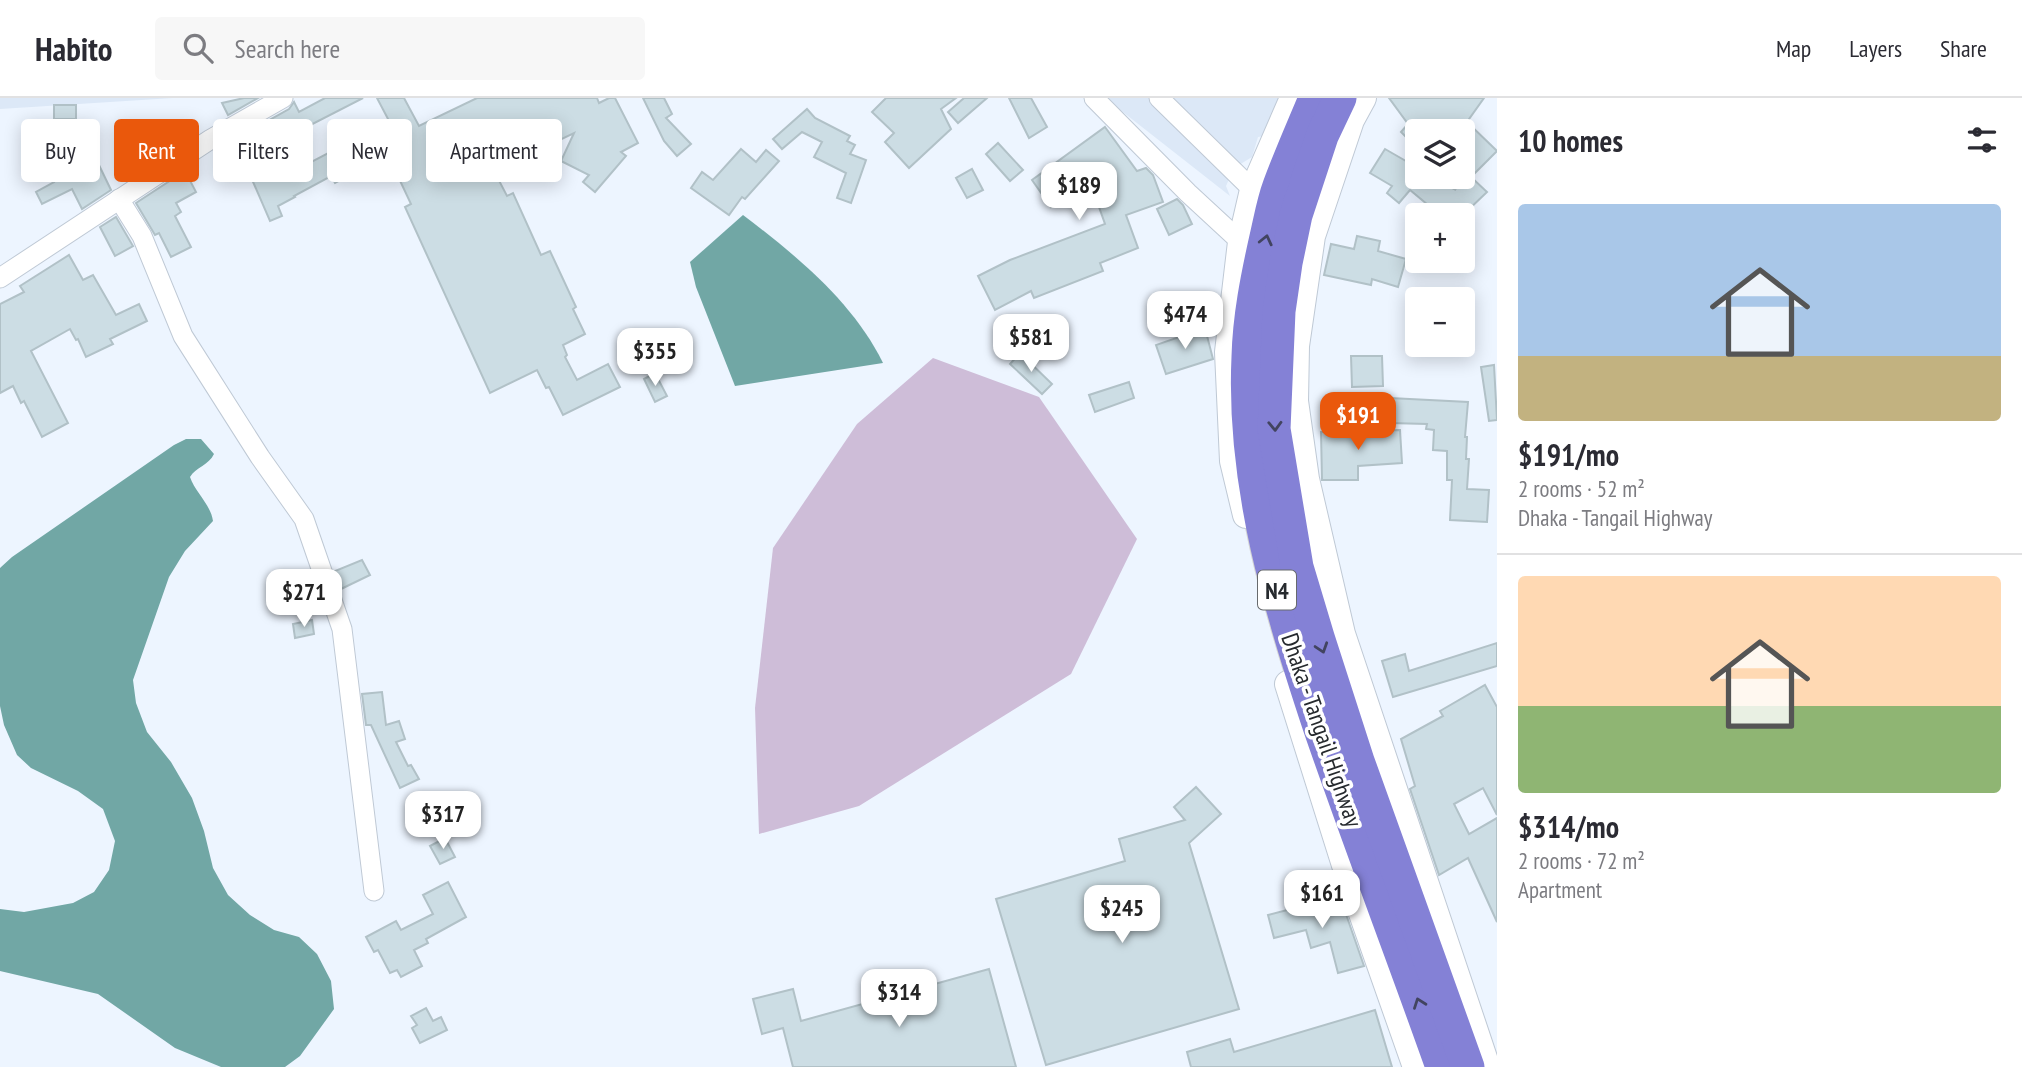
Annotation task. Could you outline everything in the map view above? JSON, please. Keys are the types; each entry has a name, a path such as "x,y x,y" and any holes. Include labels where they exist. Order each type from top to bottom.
{"highway":[{"name":"Dhaka - Tangail Highway","path":"1315,98 1278,188 1254,296 1247,358 1249,445 1264,534 1298,663 1343,796 1442,1067"},
{"name":"Dhaka - Tangail Highway","path":"1340,98 1313,162 1296,215 1286,263 1279,311 1274,429 1297,567 1318,637 1358,761 1468,1067"}],"main road":[{"path":"1293,98 1253,190 1241,242 1228,352 1233,461 1282,664 1345,865 1416,1067"},
{"path":"1363,98 1351,120 1312,236 1296,346 1295,401 1306,479 1342,634 1487,1067"}],"street":[{"path":"0,278 211,139 282,98"},
{"path":"1094,98 1241,242"},
{"path":"1159,98 1253,190"},
{"path":"119,200 142,236 183,337 260,457 304,519 342,629 374,891"}],"shaded area":[{"path":"0,98 173,98 0,109"},
{"path":"1105,98 1282,98 1264,136 1258,137 1252,157 1234,168 1226,186 1230,196"},
{"path":"743,215 803,264 840,300 871,341 883,363 735,386 696,287 690,262"},
{"path":"933,358 1039,397 1137,539 1071,674 859,806 759,834 755,708 773,548 857,424"},
{"path":"186,439 201,439 214,454 190,477 213,521 185,551 169,577 133,680 136,703 147,732 171,762 192,798 213,868 228,895 250,915 274,930 299,937 317,954 331,981 334,1009 300,1056 285,1067 221,1067 175,1048 98,994 0,971 0,909 24,912 73,903 94,892 109,870 115,841 103,809 78,791 31,768 17,755 4,725 0,706 0,568 12,557"}],"building":[{"path":"258,98 228,115 222,103"},
{"path":"325,98 363,98 313,124 313,119 271,119 289,109 294,102 299,112"},
{"path":"377,98 404,98 419,126 426,123 426,182 500,182 507,196 513,193 541,255 550,251 576,307 573,309 585,334 563,345 567,355 565,357 577,380 608,364 620,387 563,415 537,370 490,393 405,207 411,204 401,182 412,182 412,119 388,119"},
{"path":"477,98 597,98 599,103 615,98 638,143 621,152 626,156 595,192 583,182 589,175 562,162 574,133 562,139 562,119 434,119"},
{"path":"643,98 664,98 672,114 666,118 691,144 677,156 664,141"},
{"path":"886,98 956,98 941,109 951,129 909,168 885,142 894,133 872,112"},
{"path":"964,98 987,98 958,123 948,112"},
{"path":"1009,98 1031,98 1047,127 1029,138"},
{"path":"1389,98 1484,98 1469,119 1405,120"},
{"path":"54,105 76,105 76,119 54,119"},
{"path":"807,109 815,118 850,136 847,141 855,145 850,154 866,160 851,203 837,198 846,173 814,157 822,142 802,132 782,149 773,139"},
{"path":"1105,127 1137,171 1146,168 1153,175 1163,202 1126,215 1138,248 1100,263 1103,271 1034,298 1031,291 995,310 978,276 1010,260 1105,224 1089,179 1051,207 1032,180"},
{"path":"1475,130 1497,151 1475,173"},
{"path":"998,143 1023,170 1010,181 986,154"},
{"path":"741,149 756,162 766,150 779,161 745,199 742,197 729,215 691,188 702,172 713,180"},
{"path":"1385,149 1405,161 1405,189 1475,189 1475,181 1487,192 1475,204 1426,203 1410,190 1399,203 1387,193 1392,186 1370,173"},
{"path":"327,154 327,178 278,206 282,216 270,221 253,182 313,182 313,161"},
{"path":"100,167 111,190 82,209 72,189 42,204 36,192 54,182 100,182"},
{"path":"972,169 983,190 967,198 956,178"},
{"path":"168,182 191,182 196,192 176,203 181,212 175,216 191,247 171,257 159,233 155,235 136,203"},
{"path":"1177,199 1192,224 1169,235 1157,209"},
{"path":"116,217 133,246 115,256 100,227"},
{"path":"1357,236 1380,241 1378,251 1405,259 1398,287 1372,279 1371,285 1324,275 1331,244 1354,249"},
{"path":"69,255 83,280 93,275 116,315 139,304 147,321 110,339 113,344 86,357 70,329 31,351 68,423 42,437 24,401 21,403 13,386 0,393 0,304 24,292 20,286"},
{"path":"1205,328 1213,359 1166,374 1156,345"},
{"path":"1020,353 1052,384 1042,394 1010,364"},
{"path":"1351,356 1382,356 1383,386 1352,387"},
{"path":"1494,365 1497,420 1489,421 1481,367"},
{"path":"655,373 667,396 655,402 644,379"},
{"path":"1129,382 1134,398 1095,412 1089,395"},
{"path":"1390,398 1468,402 1465,437 1466,459 1469,459 1467,489 1489,490 1487,522 1450,520 1452,480 1447,480 1447,451 1433,450 1434,430 1426,429 1427,424 1390,423"},
{"path":"1400,430 1402,463 1358,466 1358,480 1322,480 1321,432"},
{"path":"362,560 370,575 341,589 335,571"},
{"path":"312,620 314,634 295,638 293,624"},
{"path":"1497,643 1497,666 1393,697 1382,661 1405,654 1409,671"},
{"path":"1485,685 1497,707 1497,815 1483,788 1454,804 1469,834 1497,818 1497,922 1468,858 1439,875 1410,789 1415,786 1401,739 1443,716 1440,711"},
{"path":"382,692 386,725 399,721 405,739 396,742 408,766 411,765 419,779 400,788 371,725 366,725 362,694"},
{"path":"1196,787 1221,814 1189,843 1239,1009 1046,1065 996,899 1125,861 1119,839 1185,820 1174,807"},
{"path":"445,838 455,857 440,864 430,846"},
{"path":"448,882 466,917 426,939 428,943 414,950 422,966 401,977 397,970 390,973 378,950 374,952 366,937 396,921 401,930 433,914 423,895"},
{"path":"1340,897 1364,966 1338,973 1330,942 1311,948 1306,930 1274,938 1268,915"},
{"path":"989,969 1016,1067 793,1067 783,1028 762,1034 753,999 793,989 801,1021"},
{"path":"426,1008 433,1021 441,1017 447,1030 420,1043 412,1028 417,1025 411,1016"},
{"path":"1375,1010 1392,1067 1191,1067 1187,1052 1230,1039 1234,1052"}]}
